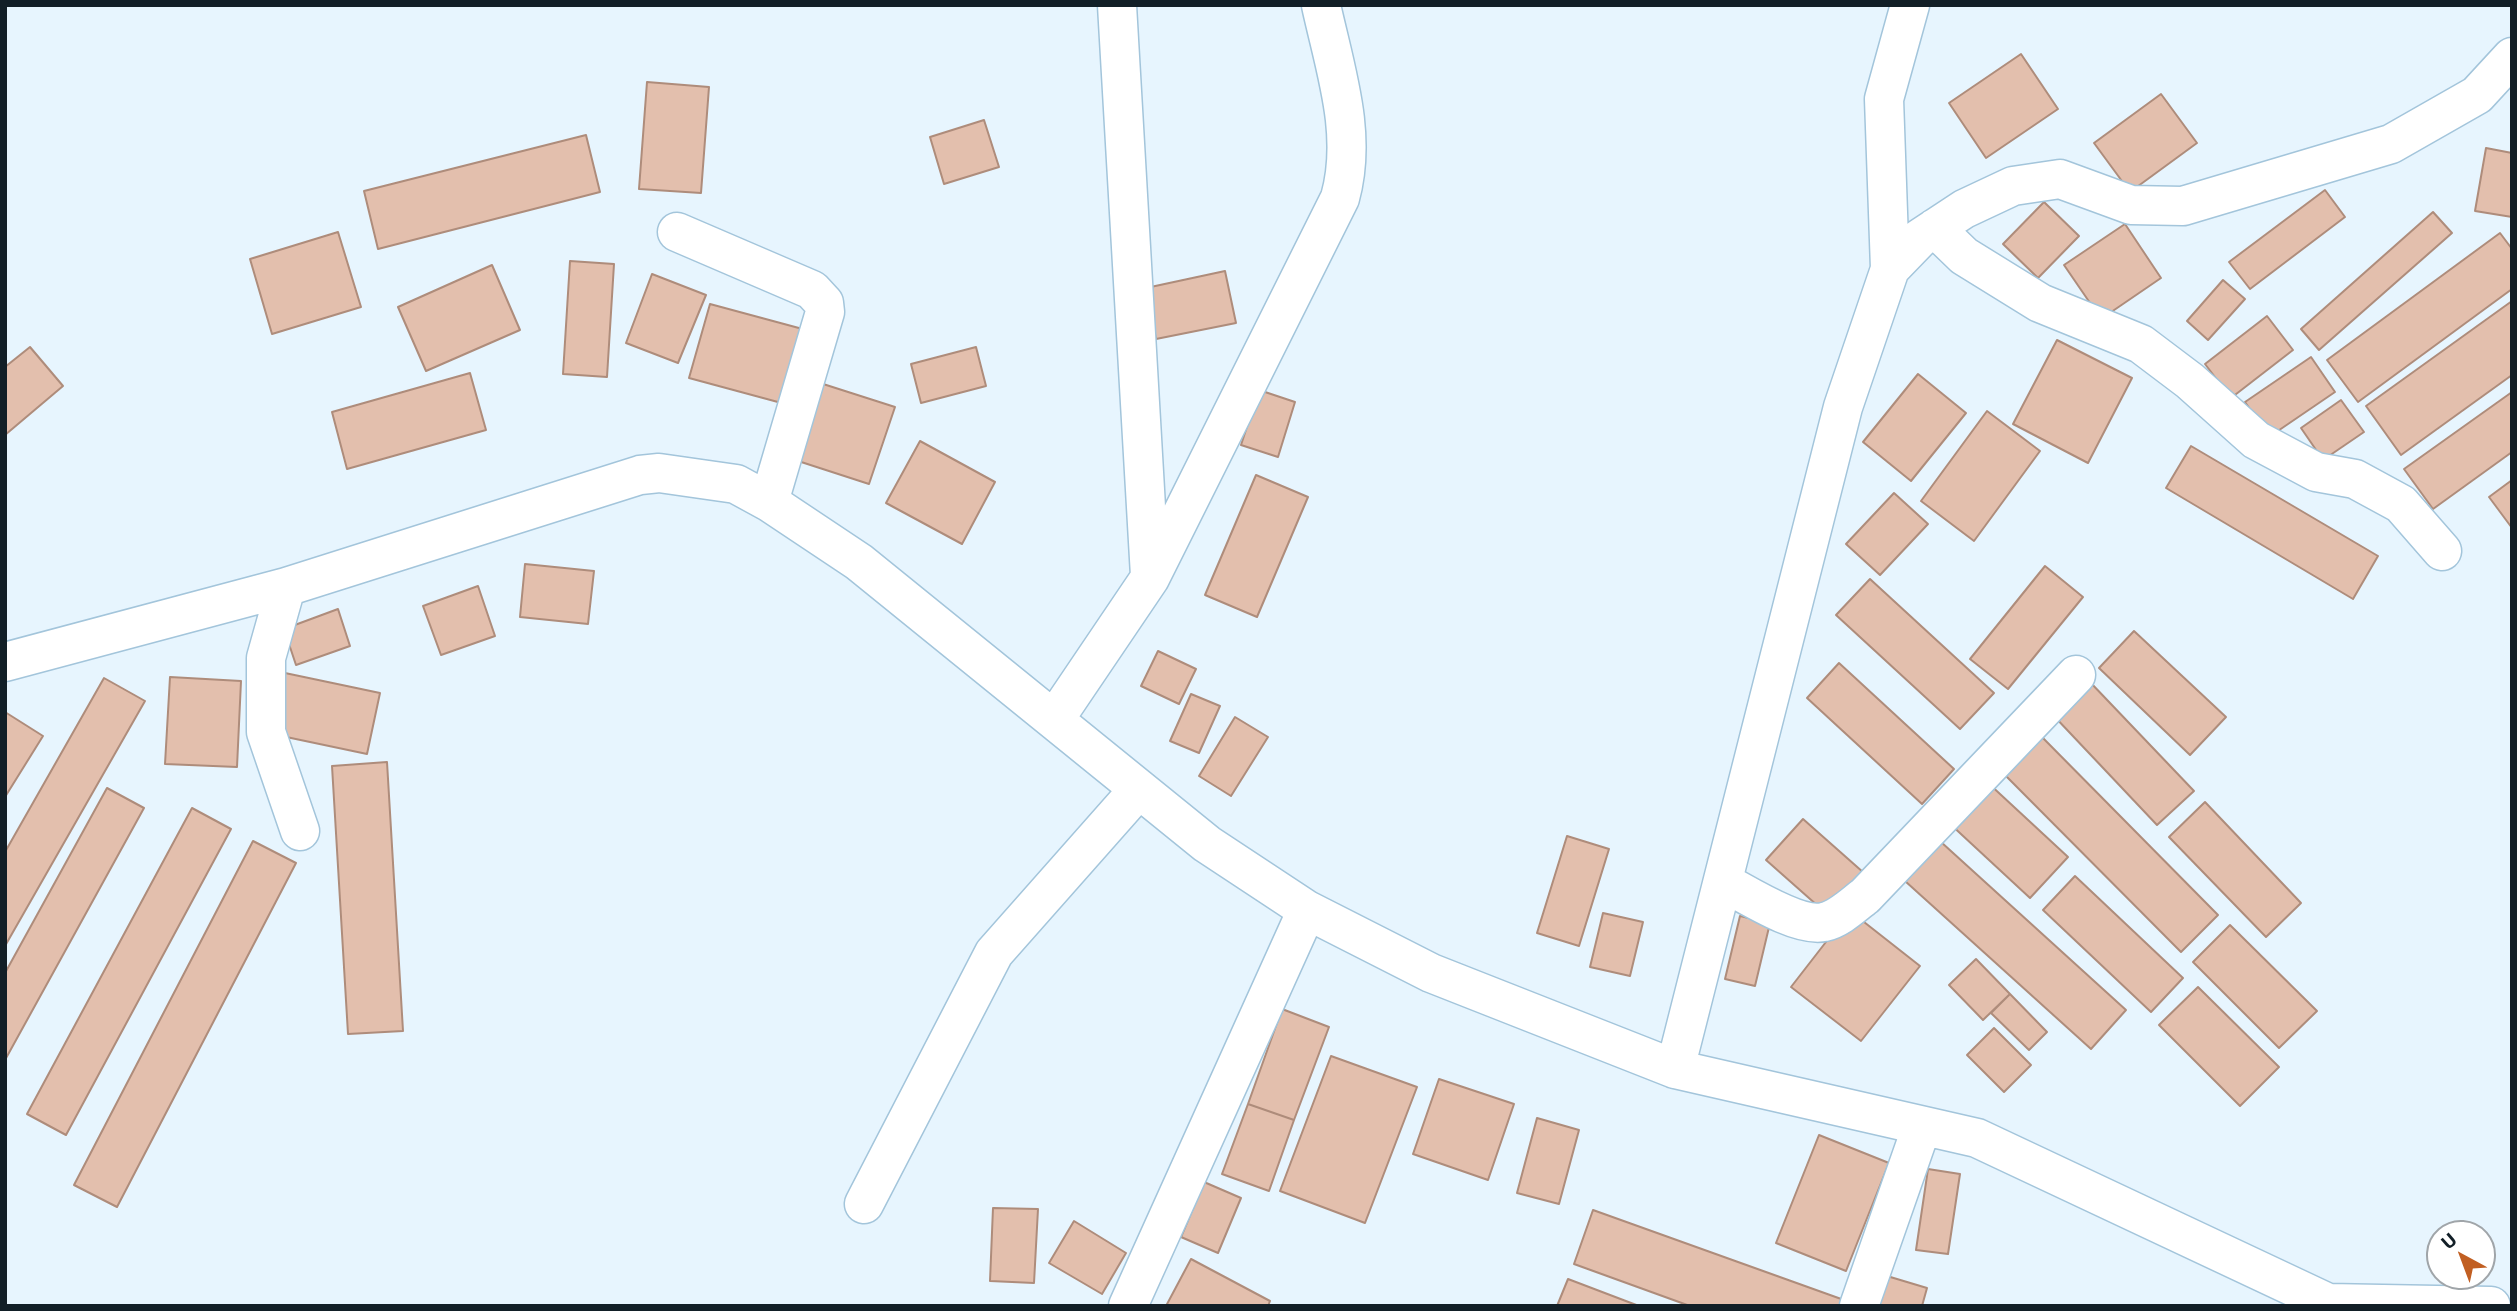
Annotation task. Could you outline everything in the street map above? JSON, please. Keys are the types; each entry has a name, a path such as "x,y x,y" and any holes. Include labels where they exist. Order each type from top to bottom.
{"street":[{"path":"1117,5 1150,578"},
{"path":"1054,720 1150,578 1340,198 1348,171 1348,134 1321,5"},
{"path":"1675,1069 1843,407 1890,269 1884,99 1910,5"},
{"path":"1890,269 1920,238 1964,209 2013,187 2060,179 2131,205 2183,206 2252,188 2390,144 2477,95 2512,57"},
{"path":"1935,228 1964,256 2040,303 2141,344 2190,381 2256,440 2316,472 2355,479 2401,504 2442,551"},
{"path":"677,232 813,290 824,303 825,312 769,502"},
{"path":"5,662 286,587 640,475 659,473 736,484 769,502 859,562 1207,844 1307,909 1431,973 1675,1069 1977,1138 2328,1304 2491,1306"},
{"path":"286,587 266,658 266,732 300,831"},
{"path":"1723,882 1802,921 1824,922 1843,913 1865,896 2076,675"},
{"path":"864,1204 994,953 1139,789"},
{"path":"1128,1306 1307,909"},
{"path":"1859,1306 1922,1126"}],"building":[{"path":"2021,54 2058,109 1986,158 1949,103"},
{"path":"647,82 709,87 701,193 639,189"},
{"path":"2161,94 2197,143 2130,192 2094,143"},
{"path":"984,120 999,167 944,184 930,137"},
{"path":"586,135 600,192 378,249 364,191"},
{"path":"2486,148 2512,153 2512,217 2475,211"},
{"path":"2325,190 2345,217 2250,289 2229,262"},
{"path":"2044,202 2079,236 2038,278 2003,244"},
{"path":"2433,212 2452,233 2319,350 2301,329"},
{"path":"2125,224 2161,278 2101,319 2064,265"},
{"path":"338,232 361,307 272,334 250,259"},
{"path":"2500,233 2512,249 2512,289 2358,402 2327,360"},
{"path":"570,261 614,264 607,377 563,374"},
{"path":"492,265 520,330 426,371 398,307"},
{"path":"1225,271 1236,323 1156,339 1146,288"},
{"path":"652,274 706,295 678,363 626,343"},
{"path":"2223,280 2245,299 2208,340 2187,321"},
{"path":"2512,301 2512,375 2401,455 2366,406"},
{"path":"710,304 810,331 789,405 689,378"},
{"path":"2267,316 2293,350 2231,398 2205,364"},
{"path":"2057,340 2132,378 2088,463 2013,424"},
{"path":"30,347 63,386 5,435 5,367"},
{"path":"976,347 986,386 921,403 911,364"},
{"path":"2311,357 2335,392 2269,437 2245,402"},
{"path":"470,373 486,430 347,469 332,412"},
{"path":"1918,374 1966,413 1911,481 1863,442"},
{"path":"820,383 895,407 869,484 795,460"},
{"path":"1259,390 1295,402 1278,457 1241,445"},
{"path":"2512,392 2512,452 2433,509 2404,469"},
{"path":"2341,400 2364,432 2323,460 2301,428"},
{"path":"1987,411 2040,451 1974,541 1921,501"},
{"path":"920,441 995,482 962,544 886,503"},
{"path":"2191,446 2378,556 2353,599 2166,488"},
{"path":"1256,475 1308,497 1257,617 1205,595"},
{"path":"2512,480 2512,528 2489,497"},
{"path":"1894,493 1928,524 1880,575 1846,544"},
{"path":"525,564 594,571 588,624 520,617"},
{"path":"2045,566 2083,597 2008,689 1970,659"},
{"path":"1870,579 1994,693 1960,729 1836,615"},
{"path":"478,586 495,636 441,655 423,606"},
{"path":"338,609 350,646 296,665 284,629"},
{"path":"2134,631 2226,717 2190,755 2099,668"},
{"path":"1158,651 1196,669 1179,704 1141,686"},
{"path":"1839,663 1954,769 1922,804 1807,698"},
{"path":"285,673 380,693 367,754 272,734"},
{"path":"170,677 241,681 237,767 165,764"},
{"path":"104,678 145,701 5,946 5,852"},
{"path":"2089,681 2194,791 2157,825 2053,715"},
{"path":"1191,694 1220,706 1199,753 1170,741"},
{"path":"5,712 43,736 5,797"},
{"path":"1235,717 1268,737 1231,796 1199,776"},
{"path":"2039,734 2218,915 2181,952 2002,772"},
{"path":"387,762 403,1031 348,1034 332,766"},
{"path":"1986,781 2068,857 2030,898 1948,822"},
{"path":"107,788 144,808 5,1060 5,973"},
{"path":"2205,802 2301,903 2266,937 2169,837"},
{"path":"192,808 231,829 66,1135 27,1114"},
{"path":"1803,819 1864,873 1827,914 1766,860"},
{"path":"1567,836 1609,849 1579,946 1537,933"},
{"path":"253,841 296,863 117,1207 74,1185"},
{"path":"1941,842 2126,1010 2091,1049 1905,881"},
{"path":"2075,876 2183,978 2151,1012 2043,910"},
{"path":"1850,911 1920,966 1861,1041 1791,987"},
{"path":"1603,913 1643,922 1630,976 1590,967"},
{"path":"1740,916 1770,923 1755,986 1725,979"},
{"path":"2230,925 2317,1011 2279,1048 2193,962"},
{"path":"1976,959 2010,994 1983,1020 1949,985"},
{"path":"2198,987 2279,1067 2240,1106 2159,1025"},
{"path":"2010,994 2047,1032 2029,1050 1991,1013"},
{"path":"1282,1009 1329,1027 1294,1120 1248,1104"},
{"path":"1994,1028 2031,1065 2004,1092 1967,1055"},
{"path":"1331,1056 1417,1087 1365,1223 1280,1191"},
{"path":"1439,1079 1514,1104 1488,1180 1413,1154"},
{"path":"1248,1104 1294,1120 1269,1191 1222,1174"},
{"path":"1537,1118 1579,1130 1559,1204 1517,1193"},
{"path":"1819,1135 1889,1163 1846,1271 1776,1243"},
{"path":"1928,1169 1960,1174 1948,1254 1916,1250"},
{"path":"1204,1182 1241,1198 1218,1253 1181,1237"},
{"path":"993,1208 1038,1209 1034,1283 990,1281"},
{"path":"1593,1210 1844,1300 1841,1306 1690,1306 1574,1264"},
{"path":"1074,1221 1126,1253 1102,1294 1049,1263"},
{"path":"1191,1259 1270,1301 1268,1306 1166,1306"},
{"path":"1887,1276 1927,1288 1922,1306 1877,1306"},
{"path":"1568,1279 1639,1306 1557,1306"}]}
